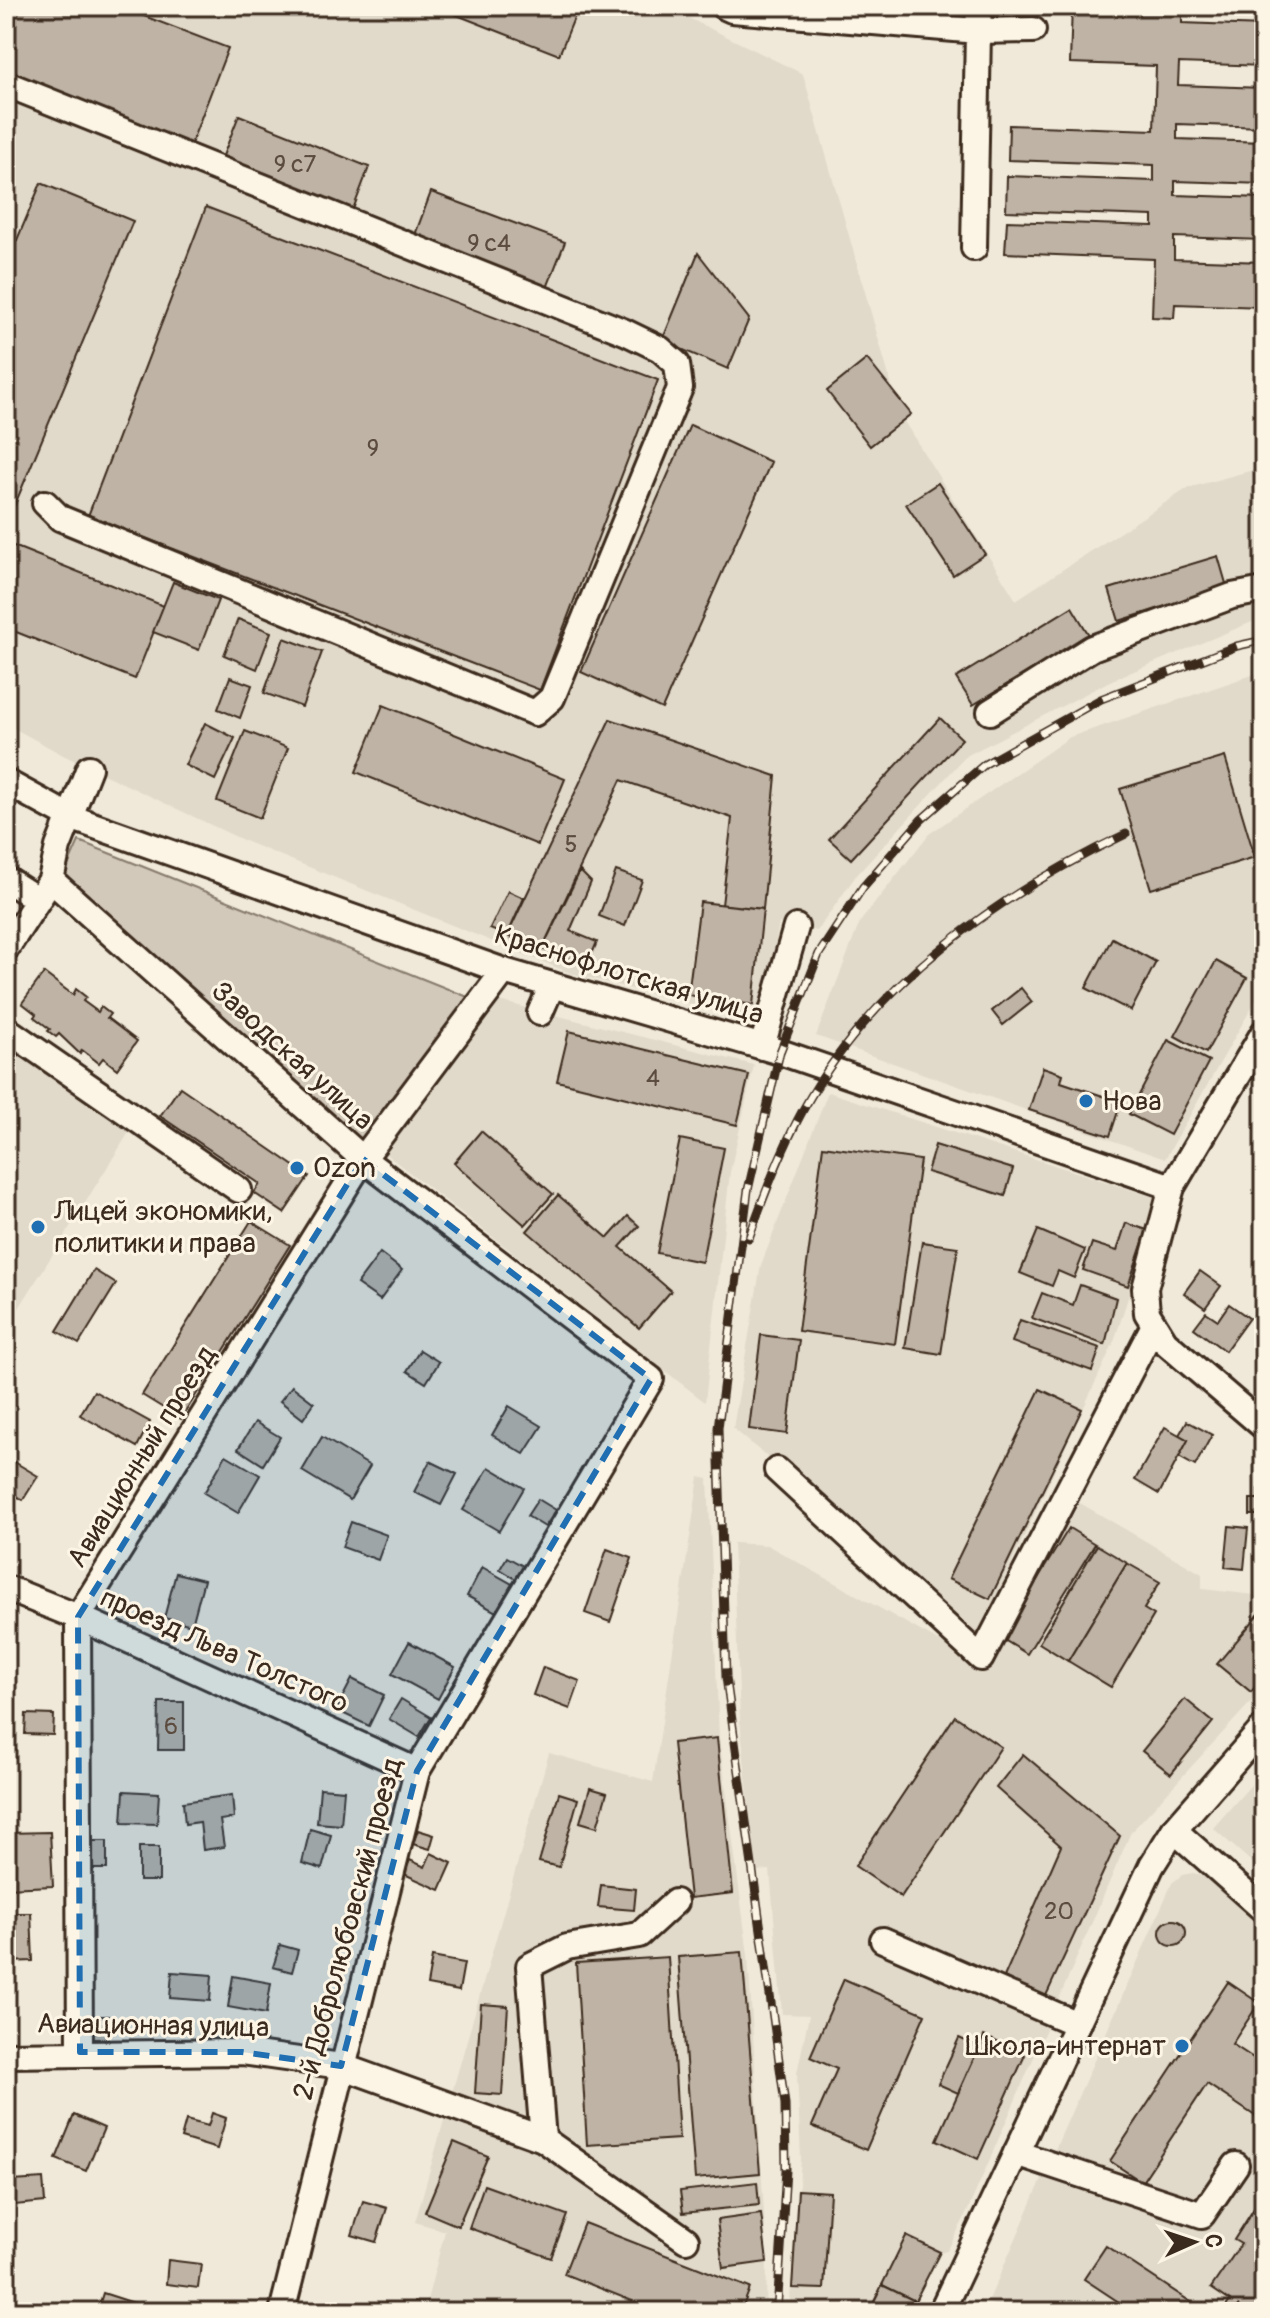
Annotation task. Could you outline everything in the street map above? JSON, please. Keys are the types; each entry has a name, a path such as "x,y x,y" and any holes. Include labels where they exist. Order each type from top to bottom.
{"street":[{"path":"723,6 732,10 978,31 1033,30"},
{"path":"974,248 979,6"},
{"path":"6,84 625,332 660,349 677,364 680,388 552,698 535,713 60,518 45,503"},
{"path":"990,712 1092,648 1232,596 1264,590"},
{"path":"6,949 44,889 89,768"},
{"path":"6,782 70,817"},
{"name":"Краснофлотская улица","path":"70,817 504,971 762,1047 1172,1187"},
{"name":"Заводская улица","path":"6,879 44,889 363,1159 651,1379"},
{"path":"762,1047 796,927"},
{"name":"Авиационный проезд","path":"78,1617 363,1159 504,971"},
{"path":"540,1013 552,985"},
{"path":"6,1029 239,1190"},
{"path":"1264,1032 1172,1187 1145,1288 1153,1327 1165,1342 1264,1427"},
{"path":"777,1470 839,1523 979,1660 1153,1327"},
{"name":"2-й Добролюбовский проезд","path":"282,2312 417,1771 651,1379"},
{"name":"проезд Льва Толстого","path":"6,1588 78,1617 417,1771"},
{"path":"78,1617 80,2052"},
{"path":"941,2312 1152,1865 1174,1830 1264,1727"},
{"path":"1174,1830 1264,1910"},
{"path":"543,2139 529,1966 567,1947 639,1935 675,1902"},
{"path":"883,1940 1077,2024"},
{"name":"Авиационная улица","path":"6,2055 242,2052 341,2066 543,2139 686,2240"},
{"path":"1016,2153 1202,2215 1236,2165"}],"highlighted area":[{"path":"363,1159 651,1379 417,1771 341,2066 242,2052 80,2052 78,1617"}],"shaded area":[{"path":"6,6 664,6 803,74 900,415 1016,600 1188,488 1264,467 1264,617 1110,681 966,756 855,877 817,931 779,923 761,1022 570,973 247,842 65,756 6,724"},
{"path":"1264,671 1264,986 1165,1159 816,1036 860,922 929,834 1070,737"},
{"path":"79,841 468,997 360,1140 64,875"},
{"path":"499,1001 754,1065 730,1172 705,1402 383,1152"},
{"name":"Лицей экономики, политики и права","path":"6,1035 133,1126 6,1329"},
{"path":"828,1092 1159,1199 1114,1342 978,1636 733,1428 761,1265"},
{"path":"699,1477 708,1479 719,1737 748,1955 767,2262 766,2312 424,2312 445,2231 415,2222 549,1753 653,1782"},
{"path":"1080,1503 1202,1574 1202,1589 1255,1595 1257,1581 1264,1582 1264,1688 1131,1832 964,2219 947,2251 939,2253 910,2312 789,2312 801,2159 797,2073 809,2015 782,2014 770,1870 756,1871 740,1720 733,1543 767,1545 983,1666"},
{"path":"1264,1770 1264,1873 1213,1828"},
{"name":"Школа-интернат","path":"1193,1873 1206,1876 1264,1928 1264,2312 1005,2312 988,2302 1172,1883 1182,1875"}],"building":[{"path":"6,6 118,6 228,48 191,144 6,74"},
{"path":"434,6 573,6 578,8 559,55"},
{"path":"1072,6 1182,6 1182,23 1264,26 1264,66 1179,63 1178,85 1264,88 1264,127 1177,124 1177,139 1264,142 1264,184 1175,181 1175,195 1264,198 1264,240 1174,237 1174,259 1264,262 1264,307 1175,304 1174,318 1152,317 1154,259 1005,253 1007,221 1153,226 1153,216 1006,211 1007,176 1154,181 1154,165 1008,160 1009,125 1154,130 1156,66 1070,63"},
{"path":"239,115 369,167 352,212 221,161"},
{"path":"41,183 133,221 6,526 6,266"},
{"path":"431,192 565,242 545,293 412,243"},
{"path":"206,207 658,380 540,690 88,516"},
{"path":"698,253 749,319 728,369 662,341"},
{"path":"867,359 911,414 870,446 827,391"},
{"path":"690,425 771,462 662,709 581,672"},
{"path":"938,483 985,554 953,575 906,504"},
{"path":"6,543 164,606 135,679 6,628"},
{"path":"1218,556 1227,587 1119,621 1109,589"},
{"path":"173,582 218,600 199,650 153,632"},
{"path":"1072,607 1089,635 973,705 956,678"},
{"path":"238,619 271,632 257,669 224,655"},
{"path":"284,638 322,652 302,707 264,693"},
{"path":"230,677 252,685 240,718 218,709"},
{"path":"383,705 565,779 538,845 356,772"},
{"path":"940,718 962,739 851,859 829,839"},
{"path":"610,719 776,776 763,909 722,905 732,818 621,780 542,949 507,936"},
{"path":"205,723 235,738 215,780 185,765"},
{"path":"245,731 288,748 260,818 217,801"},
{"path":"1225,757 1255,857 1151,889 1120,789"},
{"path":"580,871 591,882 570,931 597,942 587,966 542,949"},
{"path":"616,871 642,880 625,926 599,916"},
{"path":"508,891 524,898 507,936 490,929"},
{"path":"700,902 763,909 753,1005 688,995"},
{"path":"1112,938 1156,962 1131,1011 1086,988"},
{"path":"1216,961 1247,978 1206,1053 1175,1036"},
{"path":"44,973 73,995 76,989 86,997 83,1001 98,1012 101,1007 110,1014 107,1018 137,1041 117,1069 103,1058 99,1063 82,1050 80,1054 59,1034 56,1037 48,1031 50,1029 22,1003"},
{"path":"1021,988 1032,1002 1003,1025 992,1011"},
{"path":"569,1031 749,1075 737,1125 557,1081"},
{"path":"1168,1040 1209,1061 1170,1135 1129,1114"},
{"path":"1043,1067 1063,1074 1061,1082 1121,1102 1110,1136 1029,1110"},
{"path":"180,1087 309,1176 284,1213 254,1193 260,1184 160,1116"},
{"path":"481,1131 553,1194 525,1225 454,1163"},
{"path":"680,1139 724,1148 702,1262 657,1253"},
{"path":"935,1145 1013,1169 1005,1196 927,1172"},
{"path":"823,1146 920,1160 895,1344 798,1331"},
{"path":"558,1195 608,1238 628,1216 639,1226 620,1247 671,1291 639,1328 527,1231"},
{"path":"251,1221 290,1245 181,1419 142,1395"},
{"path":"1126,1223 1147,1230 1128,1286 1083,1270 1092,1243 1117,1251"},
{"path":"1038,1230 1085,1250 1074,1278 1058,1271 1052,1286 1020,1273"},
{"path":"922,1242 958,1247 941,1354 905,1348"},
{"path":"380,1253 402,1270 380,1300 357,1284"},
{"path":"94,1270 116,1284 79,1344 57,1331"},
{"path":"1200,1271 1221,1286 1205,1308 1184,1293"},
{"path":"1080,1285 1116,1298 1105,1345 1032,1318 1042,1293 1073,1305"},
{"path":"1229,1304 1249,1318 1225,1351 1194,1328 1206,1312 1218,1320"},
{"path":"1020,1320 1100,1348 1092,1371 1012,1342"},
{"path":"761,1335 799,1340 787,1434 749,1429"},
{"path":"420,1350 439,1362 426,1383 407,1371"},
{"path":"292,1386 314,1403 303,1419 280,1401"},
{"path":"1040,1389 1082,1409 990,1599 948,1579"},
{"path":"94,1391 150,1422 137,1447 80,1415"},
{"path":"509,1406 542,1426 524,1454 492,1435"},
{"path":"1187,1421 1212,1435 1195,1466 1179,1457 1188,1440 1179,1435"},
{"path":"255,1422 280,1437 263,1465 238,1449"},
{"path":"1165,1427 1188,1440 1159,1494 1135,1480"},
{"path":"322,1437 370,1466 350,1500 302,1471"},
{"path":"226,1455 260,1475 238,1513 204,1493"},
{"path":"6,1457 38,1476 23,1500 6,1490"},
{"path":"430,1461 457,1474 441,1505 414,1492"},
{"path":"489,1467 524,1488 499,1531 463,1510"},
{"path":"1258,1489 1264,1489 1264,1515 1250,1515 1250,1499 1258,1499"},
{"path":"538,1499 556,1510 545,1527 527,1516"},
{"path":"351,1522 387,1535 378,1560 342,1547"},
{"path":"1229,1526 1248,1528 1244,1569 1225,1567"},
{"path":"1069,1528 1095,1544 1027,1654 1001,1638"},
{"path":"1097,1545 1127,1563 1068,1661 1039,1643"},
{"path":"607,1549 632,1558 610,1622 585,1613"},
{"path":"507,1557 523,1566 516,1579 500,1569"},
{"path":"1127,1563 1160,1582 1144,1609 1154,1615 1111,1687 1068,1661"},
{"path":"482,1567 512,1584 496,1612 467,1596"},
{"path":"176,1573 204,1580 192,1625 164,1618"},
{"path":"1264,1608 1264,1677 1251,1692 1217,1664"},
{"path":"409,1642 455,1667 438,1699 392,1674"},
{"path":"543,1667 580,1681 570,1709 533,1695"},
{"path":"352,1679 384,1695 369,1726 336,1710"},
{"path":"401,1699 431,1717 419,1737 389,1719"},
{"path":"1185,1699 1213,1722 1171,1774 1142,1751"},
{"path":"159,1702 184,1702 184,1750 158,1750"},
{"path":"26,1714 54,1715 53,1735 25,1734"},
{"path":"955,1716 1001,1747 901,1897 855,1866"},
{"path":"717,1738 733,1893 690,1898 673,1743"},
{"path":"1023,1754 1120,1836 1045,1998 1004,1977 1061,1846 996,1788"},
{"path":"320,1788 344,1790 341,1825 317,1823"},
{"path":"590,1788 607,1793 597,1827 580,1822"},
{"path":"124,1791 159,1793 157,1824 122,1823"},
{"path":"559,1793 578,1799 559,1867 539,1862"},
{"path":"232,1795 234,1818 220,1820 224,1847 203,1850 200,1822 185,1824 183,1802"},
{"path":"310,1829 331,1835 322,1869 302,1863"},
{"path":"418,1830 434,1835 430,1849 413,1844"},
{"path":"50,1832 53,1886 6,1888 6,1833"},
{"path":"91,1841 107,1841 107,1869 90,1869"},
{"path":"139,1847 159,1847 159,1881 139,1881"},
{"path":"431,1853 452,1863 440,1890 404,1874 410,1860 425,1867"},
{"path":"601,1885 636,1889 634,1910 598,1907"},
{"path":"6,1913 31,1913 33,1961 6,1962"},
{"path":"1173,1920 1182,1924 1186,1933 1182,1942 1173,1946 1164,1942 1160,1933 1164,1924"},
{"path":"280,1945 298,1950 292,1972 273,1967"},
{"path":"742,1952 760,2173 695,2179 678,1957"},
{"path":"432,1957 464,1963 459,1991 427,1985"},
{"path":"668,1957 679,2139 587,2145 576,1963"},
{"path":"172,1972 212,1975 210,2001 170,1998"},
{"path":"233,1976 271,1983 266,2014 228,2007"},
{"path":"844,1979 925,2014 866,2150 812,2126 837,2069 810,2057"},
{"path":"1228,1982 1259,2003 1232,2044 1264,2065 1264,2122 1207,2084 1142,2182 1110,2161"},
{"path":"481,2004 508,2006 502,2095 475,2093"},
{"path":"91,2016 108,2016 108,2039 92,2039"},
{"path":"984,2036 1025,2055 978,2159 937,2140"},
{"path":"959,2038 979,2047 958,2093 938,2084"},
{"path":"212,2113 226,2118 217,2149 181,2138 186,2120 208,2126"},
{"path":"74,2115 104,2128 86,2171 56,2159"},
{"path":"454,2142 488,2156 458,2226 425,2212"},
{"path":"43,2179 45,2202 15,2205 13,2181"},
{"path":"757,2182 759,2205 683,2213 680,2191"},
{"path":"484,2185 567,2215 551,2258 469,2228"},
{"path":"798,2190 830,2192 824,2289 792,2288"},
{"path":"1260,2199 1264,2201 1264,2312 1247,2312 1238,2306 1235,2312 1222,2312 1230,2301 1211,2288 1241,2244 1234,2240"},
{"path":"363,2201 387,2208 376,2242 352,2235"},
{"path":"761,2214 767,2262 723,2268 717,2220"},
{"path":"584,2223 750,2288 741,2312 660,2312 564,2274"},
{"path":"906,2236 940,2252 915,2301 882,2285"},
{"path":"1106,2246 1206,2312 1134,2312 1084,2279"},
{"path":"168,2260 201,2264 198,2288 166,2284"},
{"path":"882,2285 915,2301 910,2312 869,2312"},
{"path":"103,2293 134,2303 132,2312 97,2312"},
{"path":"6,2300 27,2303 25,2312 6,2312"}],"railway":[{"path":"777,2312 786,2170 785,2104 726,1677 718,1428 748,1190 780,1052 819,954 863,887 921,820 985,764 1101,699 1237,646 1264,640"},
{"path":"749,1238 773,1173 803,1110 832,1064 865,1022 902,983 986,914 1079,858 1126,834"}],"place":[{"name":"Нова","path":"1086,1101"},
{"name":"Ozon","path":"297,1168"},
{"name":"Лицей экономики, политики и права","path":"38,1227"},
{"name":"Школа-интернат","path":"1182,2046"}]}
